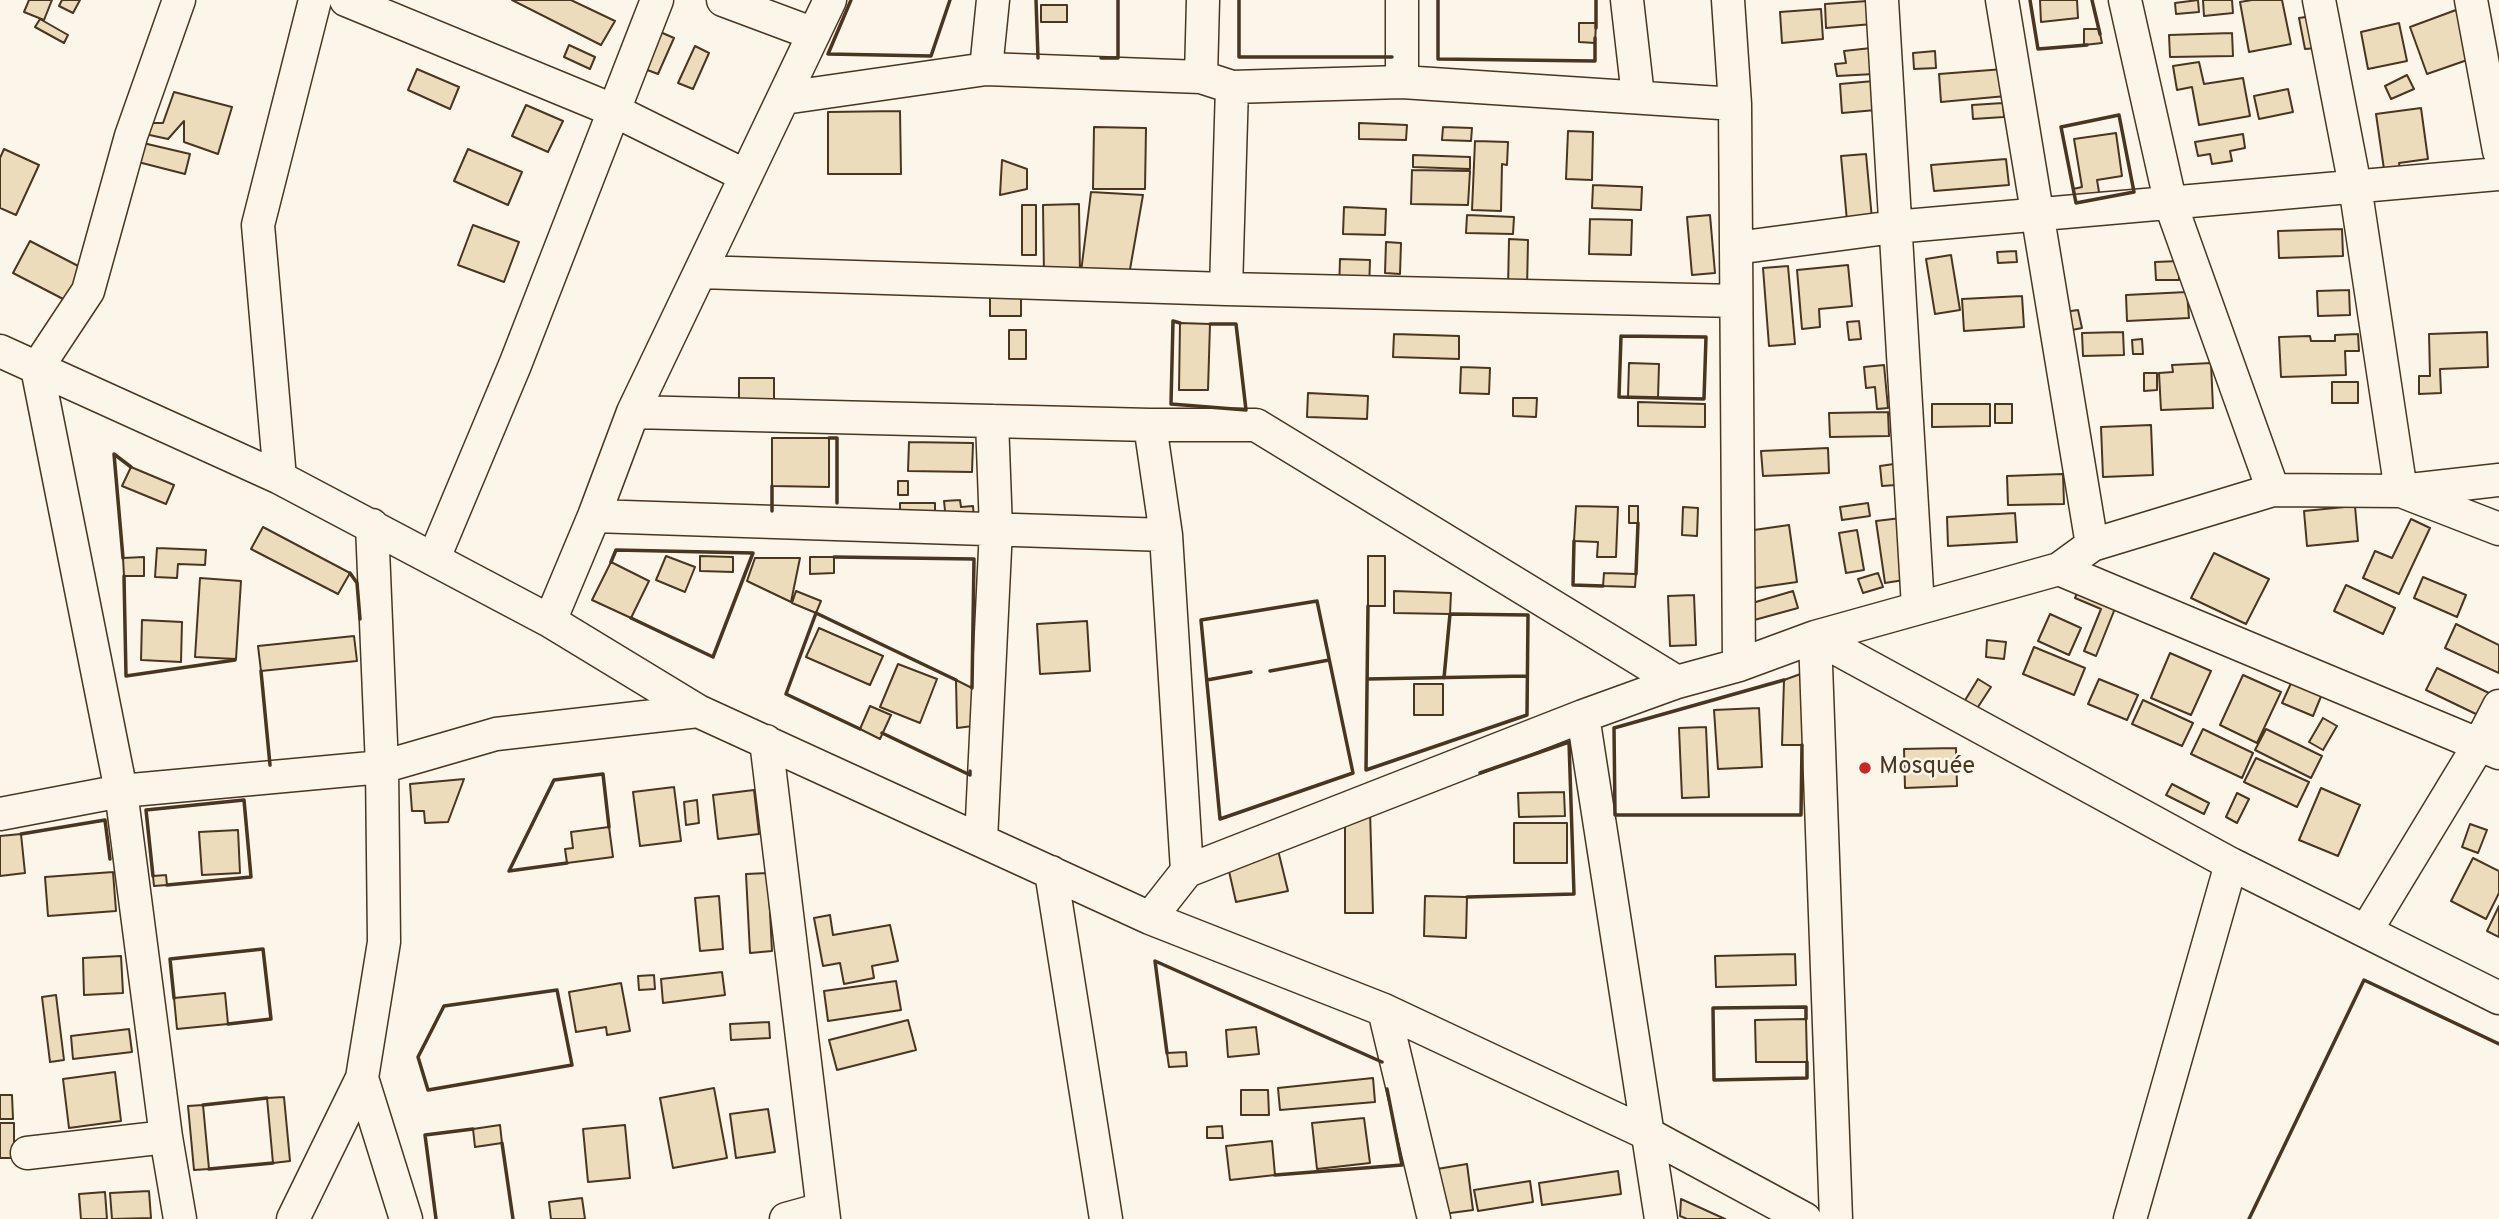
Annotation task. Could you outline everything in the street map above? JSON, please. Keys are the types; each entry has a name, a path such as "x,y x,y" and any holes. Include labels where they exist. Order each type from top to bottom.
{"street":[{"path":"179,0 131,136 88,291 37,368 121,791 166,1137 180,1219"},
{"path":"280,478 258,225 315,0"},
{"path":"346,0 615,111 746,176"},
{"path":"434,558 515,365 657,0"},
{"path":"723,0 814,34"},
{"path":"550,621 594,516 633,412 830,0"},
{"path":"986,69 993,0"},
{"path":"1201,77 1203,0"},
{"path":"1402,0 1402,82"},
{"path":"1627,0 1639,96"},
{"path":"1728,0 1735,104 1739,665"},
{"path":"1882,0 1918,607"},
{"path":"2002,0 2092,545"},
{"path":"2125,0 2171,205 2273,490"},
{"path":"2319,0 2355,186 2401,491"},
{"path":"2471,0 2499,151"},
{"path":"785,98 986,69 1201,77 1232,87 1402,82 1735,104"},
{"path":"1226,289 1232,87"},
{"path":"1736,248 1894,227 2171,205 2499,174"},
{"path":"700,272 1226,289 1735,301"},
{"path":"0,351 280,478 372,525 550,621 698,711 1150,918 1384,1010 1646,1133 1805,1219"},
{"path":"633,412 1150,425 1256,425 1677,682"},
{"path":"981,840 996,529 992,421"},
{"path":"1150,425 1166,535 1187,870"},
{"path":"1150,918 1187,870 1677,682 1739,665 1815,637 2059,569 2092,545 2273,490 2401,491 2499,480"},
{"path":"2401,491 2499,529"},
{"path":"594,516 1166,535"},
{"path":"293,1219 362,1078 384,942 382,767 372,525"},
{"path":"2059,569 2489,748"},
{"path":"1815,637 2231,864 2499,998"},
{"path":"1815,637 1836,1219"},
{"path":"2366,930 2489,748 2499,706"},
{"path":"0,814 121,791 382,767 496,734 698,711"},
{"path":"1583,716 1661,1219"},
{"path":"766,741 823,1214 786,1219"},
{"path":"2130,1219 2231,864"},
{"path":"1051,872 1106,1219"},
{"path":"1384,1010 1434,1219"},
{"path":"362,1078 406,1219"},
{"path":"27,1153 166,1137"}],"building":[{"path":"29,0 52,0 44,20 24,12"},
{"path":"62,0 80,0 73,13 59,6"},
{"path":"512,0 571,0 615,21 601,45"},
{"path":"1882,0 1884,23 1826,28 1825,4"},
{"path":"2040,0 2077,0 2078,18 2041,22"},
{"path":"2198,0 2199,12 2176,14 2175,3"},
{"path":"2203,0 2232,0 2233,13 2204,16"},
{"path":"2282,0 2291,44 2249,52 2240,2"},
{"path":"1041,5 1067,5 1067,22 1041,22"},
{"path":"1821,9 1823,39 1782,43 1780,12"},
{"path":"2456,10 2473,58 2427,74 2410,27"},
{"path":"2312,16 2317,48 2305,49 2299,18"},
{"path":"40,19 68,35 64,43 35,27"},
{"path":"1579,23 1596,23 1595,43 1579,42"},
{"path":"2399,23 2407,61 2368,69 2361,32"},
{"path":"2084,29 2099,29 2102,43 2084,45"},
{"path":"658,31 674,38 658,74 642,68"},
{"path":"2232,33 2233,56 2170,57 2169,35"},
{"path":"569,45 595,57 590,69 564,57"},
{"path":"695,46 709,53 693,89 678,83"},
{"path":"1871,48 1874,74 1837,76 1835,64 1846,63 1844,51"},
{"path":"1935,51 1936,68 1914,69 1913,53"},
{"path":"2199,62 2204,84 2243,78 2250,116 2199,125 2192,87 2177,90 2173,66"},
{"path":"417,69 459,87 450,109 408,90"},
{"path":"2004,69 2006,96 1941,102 1939,74"},
{"path":"2407,75 2414,89 2391,99 2385,86"},
{"path":"1874,81 1876,110 1842,113 1840,84"},
{"path":"2288,89 2293,112 2259,119 2254,96"},
{"path":"174,92 232,107 218,154 184,142 184,121 168,139 145,134 145,123 163,123"},
{"path":"2003,103 2004,117 1973,119 1972,105"},
{"path":"526,105 563,121 548,152 512,136"},
{"path":"2421,108 2428,159 2399,163 2402,180 2386,183 2376,114"},
{"path":"900,111 901,174 828,174 828,112"},
{"path":"1359,123 1407,125 1406,140 1359,139"},
{"path":"1094,127 1146,128 1145,189 1093,189"},
{"path":"1443,127 1472,128 1471,141 1442,140"},
{"path":"1568,131 1593,132 1592,180 1566,179"},
{"path":"2116,133 2122,176 2097,180 2100,198 2076,203 2073,189 2082,187 2074,139"},
{"path":"2243,134 2245,148 2230,151 2232,161 2212,164 2210,154 2198,156 2195,142"},
{"path":"1475,141 1508,142 1507,165 1502,164 1501,211 1472,210"},
{"path":"143,143 190,154 185,174 138,162"},
{"path":"4,149 39,165 16,215 0,208 0,158"},
{"path":"468,149 522,172 508,205 454,181"},
{"path":"1866,154 1872,219 1847,221 1841,156"},
{"path":"1413,155 1470,157 1470,169 1413,167"},
{"path":"2006,159 2009,185 1934,191 1931,165"},
{"path":"1002,160 1027,169 1027,189 1000,195"},
{"path":"1412,170 1470,171 1468,205 1411,204"},
{"path":"1593,185 1642,187 1641,210 1592,208"},
{"path":"1091,192 1143,195 1129,275 1081,272"},
{"path":"1079,204 1080,275 1044,275 1043,205"},
{"path":"1022,205 1036,205 1036,255 1022,255"},
{"path":"1344,207 1386,209 1385,235 1343,234"},
{"path":"1467,215 1514,217 1513,234 1466,233"},
{"path":"1710,215 1715,273 1692,275 1687,217"},
{"path":"1590,219 1632,220 1631,255 1589,254"},
{"path":"473,225 519,242 504,282 458,265"},
{"path":"2342,229 2343,256 2279,258 2278,231"},
{"path":"1509,239 1528,240 1527,289 1508,288"},
{"path":"30,241 84,269 67,301 13,273"},
{"path":"1386,242 1401,243 1400,274 1385,273"},
{"path":"2016,251 2017,262 1998,263 1997,252"},
{"path":"1951,255 1960,310 1935,314 1926,259"},
{"path":"1340,259 1370,260 1369,290 1339,289"},
{"path":"2179,261 2179,280 2156,280 2155,262"},
{"path":"1848,265 1852,306 1819,309 1820,327 1802,329 1797,270"},
{"path":"1788,266 1795,344 1769,346 1763,268"},
{"path":"2349,290 2350,315 2318,316 2317,291"},
{"path":"990,292 1021,292 1021,316 990,316"},
{"path":"2187,292 2189,318 2127,321 2126,295"},
{"path":"2022,296 2024,327 1964,331 1962,299"},
{"path":"2078,310 2082,328 2067,331 2064,312"},
{"path":"1859,321 1861,339 1849,340 1847,322"},
{"path":"1180,323 1210,324 1208,390 1179,390"},
{"path":"1009,330 1026,330 1026,359 1009,359"},
{"path":"2123,332 2124,355 2083,356 2082,333"},
{"path":"2487,332 2488,367 2440,369 2441,393 2419,394 2419,376 2430,376 2429,334"},
{"path":"1394,334 1459,336 1459,359 1393,357"},
{"path":"2358,334 2359,351 2345,351 2346,375 2281,377 2279,337 2310,336 2311,341 2335,341 2335,335"},
{"path":"2142,339 2143,354 2133,354 2132,340"},
{"path":"1629,363 1659,364 1658,398 1628,397"},
{"path":"2211,363 2213,408 2161,410 2159,373 2173,372 2172,365"},
{"path":"1884,365 1888,408 1877,409 1875,387 1866,388 1864,367"},
{"path":"1461,367 1490,368 1489,394 1460,393"},
{"path":"2144,373 2157,373 2157,390 2144,391"},
{"path":"739,378 774,378 774,407 739,407"},
{"path":"2332,382 2358,382 2358,403 2332,403"},
{"path":"1308,393 1368,396 1367,419 1307,417"},
{"path":"1513,398 1537,398 1536,417 1513,416"},
{"path":"1638,402 1705,404 1705,427 1638,426"},
{"path":"1932,404 1990,404 1990,426 1932,427"},
{"path":"1995,404 2012,404 2012,423 1995,423"},
{"path":"1888,412 1889,436 1830,437 1829,413"},
{"path":"2151,425 2153,475 2103,477 2101,427"},
{"path":"772,438 829,438 829,487 772,486"},
{"path":"909,442 973,443 972,472 908,471"},
{"path":"1828,448 1829,473 1763,476 1761,451"},
{"path":"1894,464 1896,485 1882,486 1880,466"},
{"path":"131,467 174,485 166,504 122,486"},
{"path":"2063,474 2064,504 2008,505 2007,476"},
{"path":"898,481 908,481 908,495 898,495"},
{"path":"960,500 961,507 973,506 974,518 946,520 944,501"},
{"path":"900,503 935,503 935,519 900,519"},
{"path":"1868,503 1870,516 1842,520 1840,507"},
{"path":"1576,506 1618,507 1616,557 1597,557 1598,542 1574,541"},
{"path":"1629,506 1638,506 1638,523 1629,523"},
{"path":"2355,506 2358,541 2307,546 2304,511"},
{"path":"1683,507 1698,508 1697,536 1682,535"},
{"path":"2015,513 2017,542 1948,546 1947,517"},
{"path":"1901,518 1910,579 1885,583 1876,521"},
{"path":"2411,519 2430,528 2399,594 2363,578 2375,551 2392,558"},
{"path":"1789,525 1797,582 1755,588 1747,531"},
{"path":"263,527 350,573 338,594 251,549"},
{"path":"1857,530 1864,570 1846,573 1839,533"},
{"path":"157,548 206,550 205,565 178,564 177,578 155,577"},
{"path":"2214,553 2269,579 2246,624 2191,598"},
{"path":"666,556 695,567 685,592 656,580"},
{"path":"700,556 733,557 733,572 700,571"},
{"path":"1368,556 1385,556 1385,606 1368,606"},
{"path":"144,557 144,576 124,576 123,558"},
{"path":"810,557 834,557 834,573 810,574"},
{"path":"755,558 800,558 791,602 747,581"},
{"path":"611,562 649,581 631,618 592,600"},
{"path":"1604,573 1636,574 1635,587 1603,586"},
{"path":"1878,573 1883,587 1863,593 1858,579"},
{"path":"2423,577 2466,595 2457,617 2414,598"},
{"path":"200,578 241,581 236,659 195,657"},
{"path":"2346,585 2395,608 2383,634 2334,611"},
{"path":"2080,586 2118,601 2096,656 2084,651 2101,609 2075,598"},
{"path":"796,591 821,601 816,613 792,603"},
{"path":"1394,591 1451,593 1450,614 1394,613"},
{"path":"1793,591 1798,608 1736,625 1732,609"},
{"path":"1694,595 1696,645 1670,646 1668,596"},
{"path":"2050,614 2081,628 2069,655 2038,641"},
{"path":"142,620 182,622 181,662 141,660"},
{"path":"1087,621 1090,671 1040,674 1037,624"},
{"path":"2456,624 2499,645 2499,673 2445,648"},
{"path":"819,628 883,656 870,685 806,657"},
{"path":"354,636 357,661 261,671 258,646"},
{"path":"1987,640 2006,642 2004,659 1986,657"},
{"path":"2034,647 2085,668 2074,695 2023,674"},
{"path":"2170,653 2211,671 2191,715 2151,698"},
{"path":"898,664 937,679 920,723 880,707"},
{"path":"2437,668 2489,693 2478,715 2426,690"},
{"path":"1806,672 1809,745 1782,745 1784,680"},
{"path":"2243,675 2281,692 2257,743 2220,725"},
{"path":"1978,679 1991,687 1976,710 1964,702"},
{"path":"2099,679 2138,695 2127,720 2088,704"},
{"path":"956,680 972,688 973,726 957,728"},
{"path":"2292,681 2322,694 2313,716 2282,703"},
{"path":"1414,684 1443,684 1443,715 1414,715"},
{"path":"2143,700 2193,723 2182,746 2132,724"},
{"path":"870,706 891,715 880,739 860,729"},
{"path":"1759,708 1762,767 1718,769 1714,710"},
{"path":"2323,718 2337,726 2323,750 2309,742"},
{"path":"1706,727 1709,797 1682,798 1679,728"},
{"path":"2203,729 2253,753 2242,778 2191,754"},
{"path":"2266,729 2322,756 2311,778 2255,750"},
{"path":"1956,748 1957,786 1905,788 1904,749"},
{"path":"2256,758 2309,782 2297,807 2244,782"},
{"path":"464,779 448,822 425,823 424,811 412,811 410,784"},
{"path":"2172,784 2209,803 2204,814 2166,795"},
{"path":"674,787 681,841 640,846 633,792"},
{"path":"2321,788 2360,805 2338,856 2299,840"},
{"path":"754,790 759,834 718,839 713,795"},
{"path":"1564,792 1565,816 1519,817 1518,793"},
{"path":"2237,793 2249,799 2237,823 2226,817"},
{"path":"697,800 699,823 686,825 684,802"},
{"path":"1370,811 1373,913 1345,913 1345,817"},
{"path":"1514,823 1567,823 1567,863 1514,863"},
{"path":"2470,824 2487,830 2478,853 2462,847"},
{"path":"609,827 613,857 567,863 565,849 573,848 571,832"},
{"path":"238,830 240,873 202,875 199,832"},
{"path":"21,834 25,873 0,876 0,836"},
{"path":"1277,846 1288,891 1236,902 1226,858"},
{"path":"2473,858 2499,871 2499,893 2486,919 2451,901"},
{"path":"113,872 116,911 48,916 45,877"},
{"path":"768,873 772,951 750,953 746,874"},
{"path":"166,875 167,885 154,886 153,876"},
{"path":"719,896 723,949 700,951 695,898"},
{"path":"1425,896 1467,897 1466,938 1424,936"},
{"path":"2499,906 2499,937 2487,931"},
{"path":"830,915 833,935 890,925 898,961 872,966 874,978 844,984 840,963 823,966 814,918"},
{"path":"1795,954 1796,985 1716,987 1715,956"},
{"path":"121,956 123,993 84,995 83,958"},
{"path":"722,972 725,995 663,1003 661,979"},
{"path":"654,975 655,989 639,990 638,976"},
{"path":"896,981 901,1010 828,1021 824,991"},
{"path":"621,983 630,1031 607,1035 606,1027 576,1032 569,992"},
{"path":"225,993 228,1024 177,1029 174,998"},
{"path":"56,995 64,1060 50,1062 42,997"},
{"path":"1806,1019 1807,1062 1756,1062 1755,1020"},
{"path":"908,1020 916,1050 837,1070 829,1040"},
{"path":"769,1022 770,1038 731,1040 730,1024"},
{"path":"1256,1027 1259,1054 1228,1057 1226,1030"},
{"path":"129,1029 132,1052 73,1059 71,1036"},
{"path":"1186,1052 1187,1066 1169,1067 1167,1053"},
{"path":"115,1072 121,1121 69,1128 63,1079"},
{"path":"1373,1078 1375,1102 1280,1110 1278,1088"},
{"path":"714,1088 727,1158 673,1168 660,1098"},
{"path":"1241,1090 1268,1090 1269,1115 1241,1115"},
{"path":"0,1095 12,1095 13,1119 0,1119"},
{"path":"284,1097 290,1161 273,1163 267,1098"},
{"path":"203,1105 209,1169 194,1170 188,1106"},
{"path":"768,1109 775,1152 736,1158 730,1114"},
{"path":"1364,1118 1370,1163 1317,1169 1312,1123"},
{"path":"0,1123 14,1123 14,1158 0,1158"},
{"path":"500,1125 502,1143 475,1147 473,1129"},
{"path":"625,1125 630,1178 588,1182 583,1129"},
{"path":"1222,1126 1223,1138 1207,1138 1207,1127"},
{"path":"1272,1141 1275,1175 1230,1180 1226,1146"},
{"path":"1467,1164 1473,1210 1443,1214 1437,1169"},
{"path":"1618,1171 1621,1194 1542,1205 1539,1183"},
{"path":"1530,1181 1533,1202 1478,1211 1474,1190"},
{"path":"149,1191 151,1218 112,1219 110,1193"},
{"path":"105,1192 107,1219 81,1219 79,1194"},
{"path":"582,1198 585,1219 551,1219 549,1202"},
{"path":"1681,1199 1725,1219 1687,1219 1680,1216"}],"wall":[{"path":"851,0 828,54 931,56 950,0"},
{"path":"1036,0 1038,58"},
{"path":"1101,58 1118,58 1118,0"},
{"path":"1239,0 1239,57 1392,57"},
{"path":"1438,0 1438,59 1595,61 1595,38"},
{"path":"1596,0 1596,28"},
{"path":"2030,0 2038,49 2087,45"},
{"path":"2092,0 2100,34"},
{"path":"2119,115 2134,192 2076,203 2061,127 2119,115"},
{"path":"1180,323 1173,321 1171,404 1246,410 1236,324 1210,324"},
{"path":"1621,336 1706,337 1704,399 1619,397 1621,336"},
{"path":"829,438 837,438 837,503"},
{"path":"123,558 114,454 131,467"},
{"path":"772,486 772,511"},
{"path":"1636,574 1638,523"},
{"path":"1574,541 1573,585 1603,586"},
{"path":"611,562 616,550 753,553 713,657 631,618"},
{"path":"834,557 974,559 972,688"},
{"path":"350,573 357,583 360,619"},
{"path":"124,576 126,676 235,660"},
{"path":"1317,601 1353,773 1220,819 1201,620 1317,601"},
{"path":"1368,606 1366,770 1527,715 1528,615 1450,614 1444,678"},
{"path":"860,729 786,694 816,613 956,680"},
{"path":"1270,671 1329,660"},
{"path":"261,671 270,765"},
{"path":"1207,680 1251,672"},
{"path":"1367,679 1527,676"},
{"path":"1784,680 1614,728 1615,815 1801,815 1802,745"},
{"path":"882,733 970,775 970,771"},
{"path":"1467,897 1574,894 1569,742 1480,773"},
{"path":"567,863 509,871 554,780 603,774 609,827"},
{"path":"153,876 146,810 244,800 251,877 167,885"},
{"path":"21,834 105,820 110,859"},
{"path":"174,998 170,959 263,949 271,1019 228,1024"},
{"path":"1167,1053 1155,961 1382,1062"},
{"path":"2249,1219 2364,980 2499,1044"},
{"path":"557,990 572,1065 428,1090 418,1057 444,1006 557,990"},
{"path":"1806,1019 1806,1007 1713,1008 1714,1080 1807,1078 1807,1062"},
{"path":"1275,1175 1402,1165 1387,1089"},
{"path":"203,1105 267,1098"},
{"path":"436,1219 425,1135 473,1129"},
{"path":"502,1143 513,1219"},
{"path":"209,1169 273,1163"}],"place":[{"name":"Mosquée","path":"1865,768"}]}
